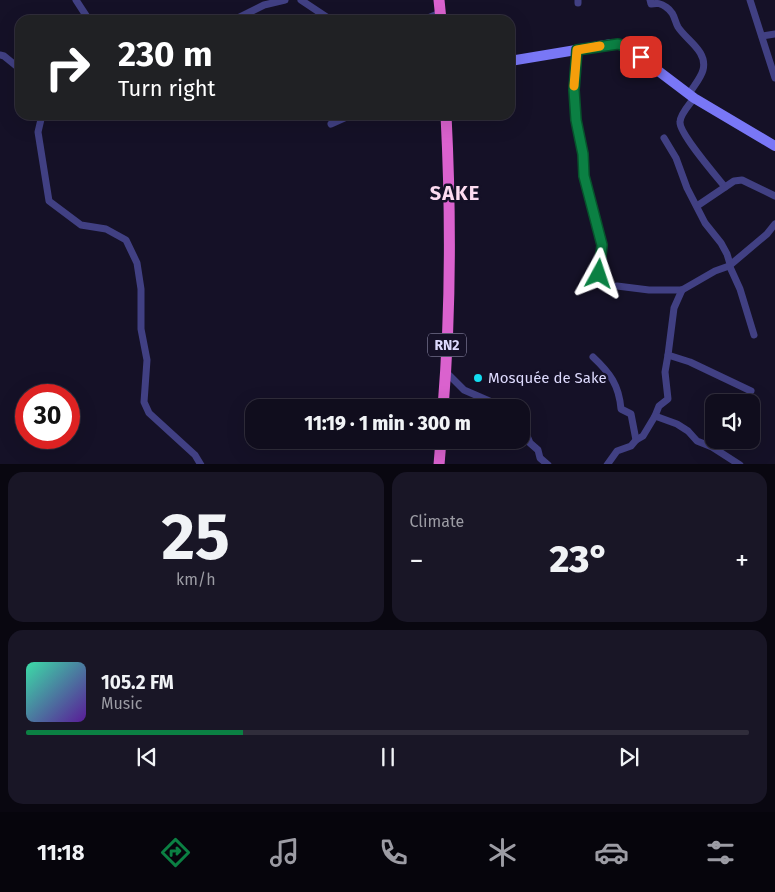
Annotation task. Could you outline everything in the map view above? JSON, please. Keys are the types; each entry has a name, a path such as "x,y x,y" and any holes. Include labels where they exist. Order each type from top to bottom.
{"highway":[{"path":"439,0 440,15"},
{"name":"RN2","path":"444,120 450,194 450,283 444,399"},
{"path":"439,464 440,449"}],"main road":[{"path":"515,60 612,44 624,45 692,96 775,146"}],"street":[{"path":"76,0 85,15"},
{"path":"244,15 264,5 285,0"},
{"path":"301,0 324,15"},
{"path":"650,0 651,4 662,4 668,8 676,18 678,27 694,44 702,58 703,69 680,119 681,126 699,155 724,187"},
{"path":"750,0 775,78"},
{"path":"762,36 775,34"},
{"path":"577,50 574,90 576,120 583,154 584,176 602,245 599,274"},
{"path":"0,55 15,65"},
{"path":"41,120 38,132 49,201 82,225 106,229 126,240 137,263 141,289 141,330 147,360 144,402 149,413 195,455 201,464"},
{"path":"331,124 340,120"},
{"path":"664,138 676,158 687,188 705,223 721,243 740,289 754,335"},
{"path":"696,206 734,181 742,180 775,196"},
{"path":"617,286 649,290 682,290 725,268 767,234 775,224"},
{"path":"607,464 616,451 631,446 643,436 656,416 659,406 668,399 665,372 674,308 682,290"},
{"path":"668,355 690,362 751,391"},
{"path":"593,357 607,370 620,394 621,409 631,414 636,440"},
{"path":"446,372 464,390 485,399"},
{"path":"656,416 677,424 688,431 697,441 712,447 740,464"},
{"path":"530,444 538,450 540,458 548,464"}],"slow traffic":[{"path":"574,86 577,50 600,46"}],"place":[{"name":"Mosquée de Sake","path":"478,378"}],"district":[{"name":"SAKE","path":"455,193"}],"route":[{"path":"599,274 602,245 584,176 583,154 576,120 574,90 577,50 618,44 630,48 641,57"}]}
